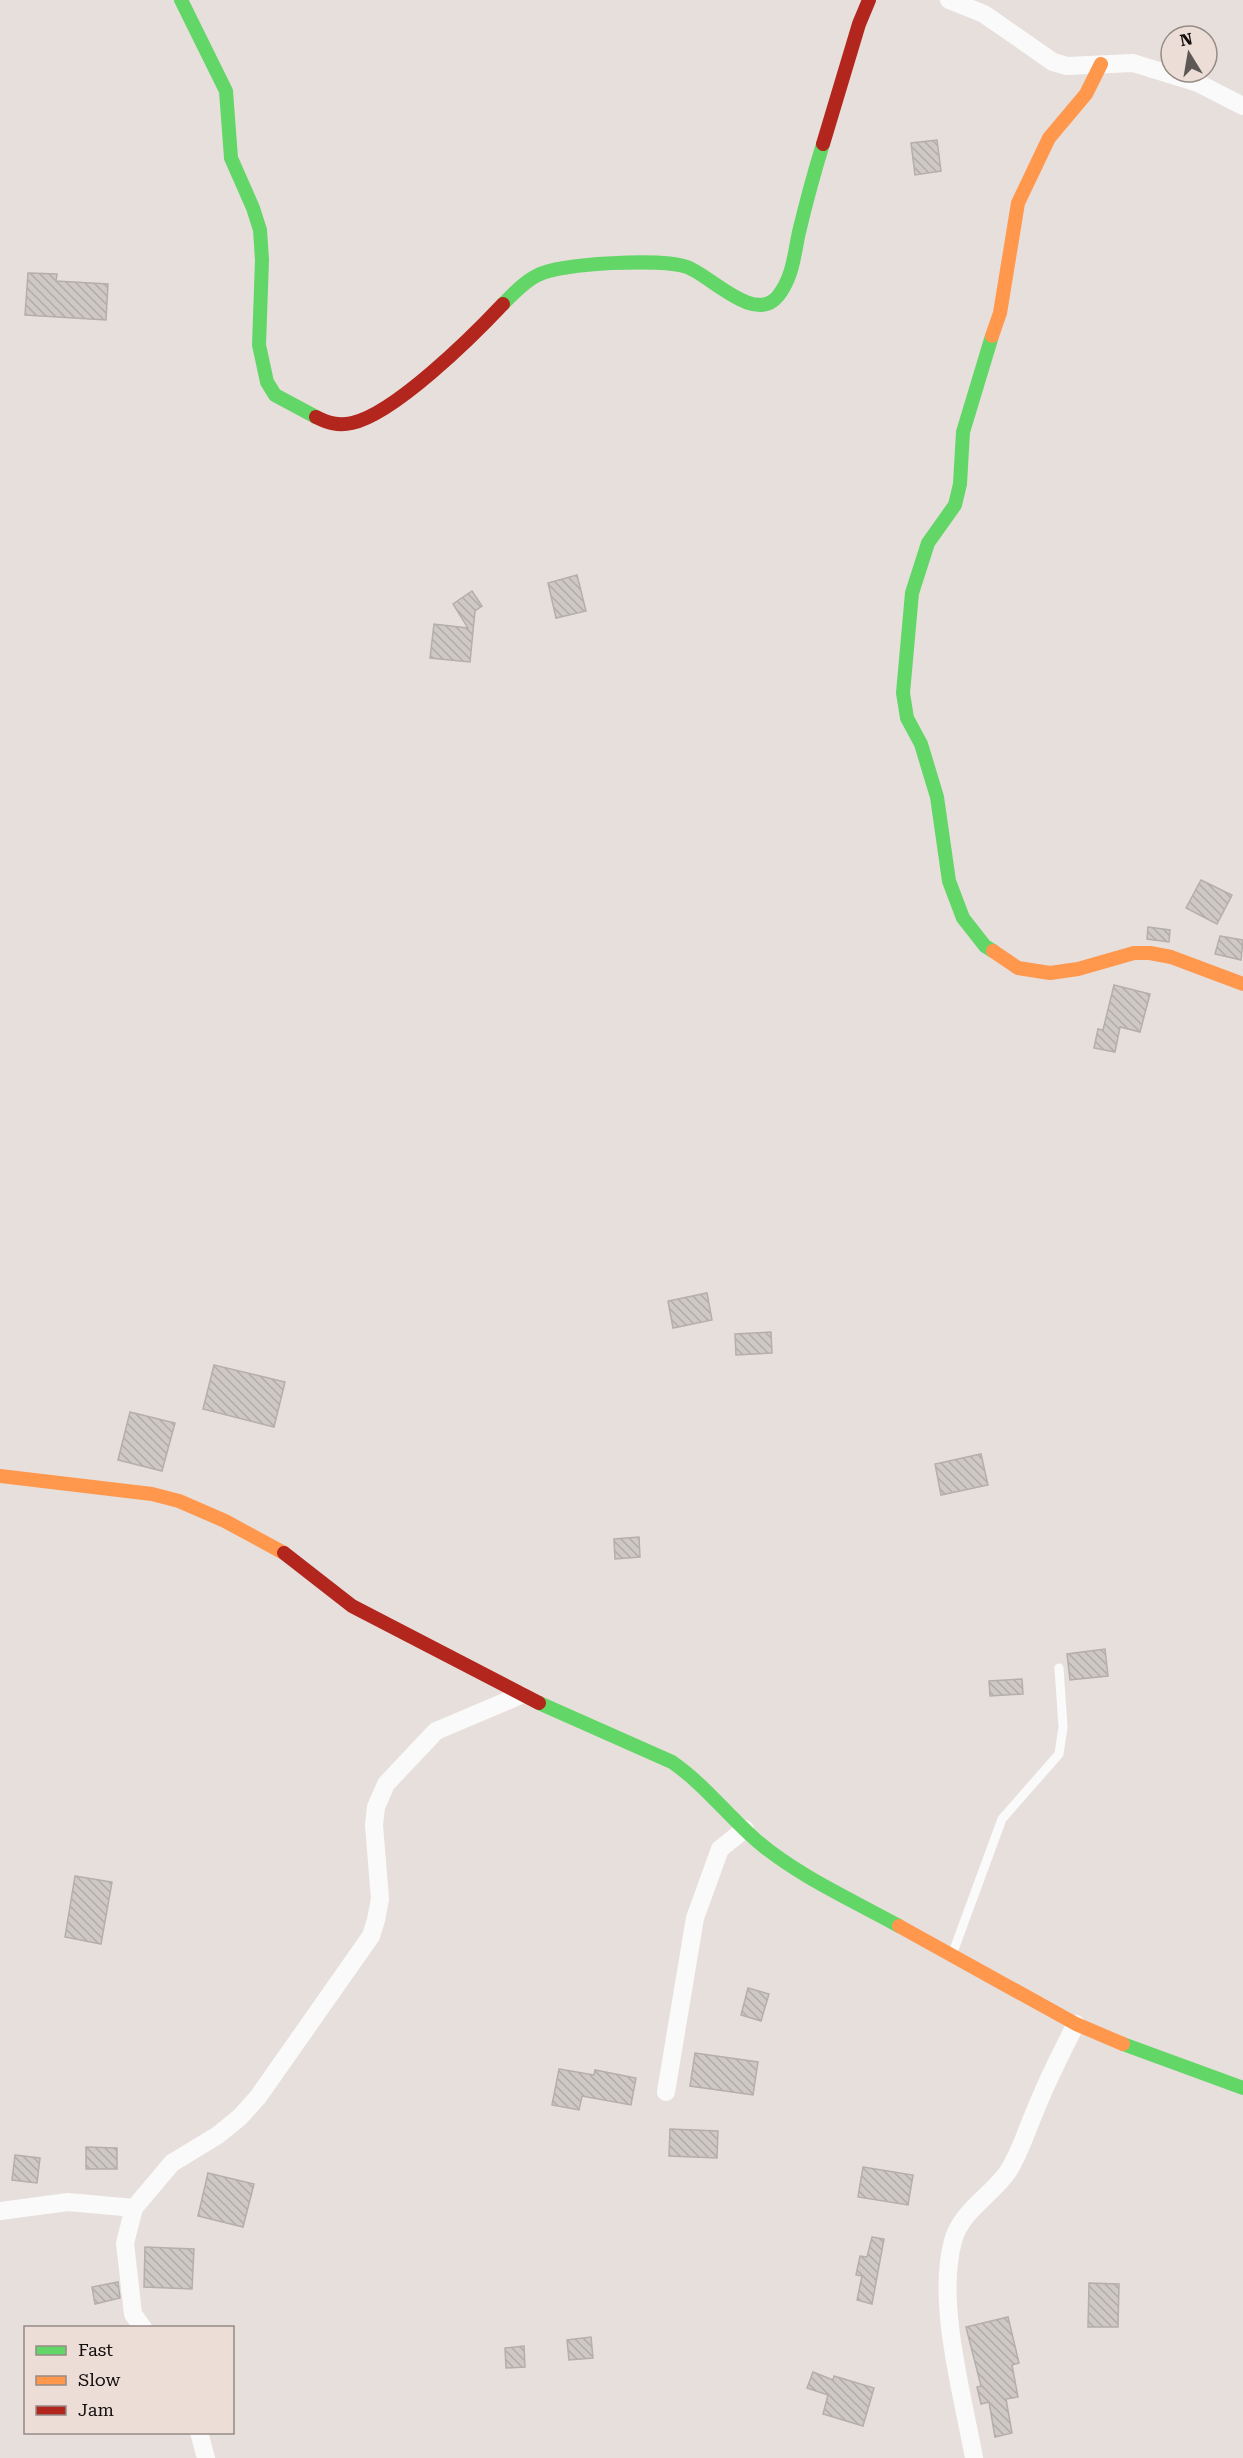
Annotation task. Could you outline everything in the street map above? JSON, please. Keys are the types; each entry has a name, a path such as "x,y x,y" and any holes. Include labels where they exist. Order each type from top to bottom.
{"street":[{"path":"181,0 226,92 231,117 228,141 231,159 255,209 260,226 262,266 259,346 263,375 269,388 275,394 328,423 339,426 366,419 386,408 456,351 526,283 552,267 671,264 687,267 743,301 754,305 764,305 777,298 791,275 799,233 818,161 861,17 869,0"},
{"path":"949,0 978,7 1053,62 1067,66 1133,63 1198,83 1243,106"},
{"path":"1101,64 1086,94 1048,138 1018,203 1000,313 963,432 960,484 955,505 928,543 912,593 903,707 921,744 938,797 950,881 963,918 985,946 1017,968 1050,974 1078,969 1134,953 1150,953 1171,957 1243,984"},
{"path":"0,1476 152,1494 179,1501 207,1513 277,1548 352,1606 393,1629 460,1661 521,1695 672,1762 691,1775 757,1840 795,1868 1076,2024 1127,2046 1243,2088"},
{"path":"142,2326 133,2314 126,2243 134,2208 171,2163 218,2135 240,2117 258,2097 370,1936 380,1899 375,1816 376,1807 386,1784 436,1731 521,1695"},
{"path":"666,2092 695,1918 720,1849 745,1829"},
{"path":"974,2458 950,2320 949,2276 953,2240 968,2213 1008,2171 1053,2067 1076,2024"},
{"path":"0,2211 68,2202 134,2208"},
{"path":"199,2434 206,2458"}],"lane":[{"path":"952,1955 1002,1819 1059,1754 1063,1727 1059,1668"}],"building":[{"path":"937,140 941,171 915,175 911,143"},
{"path":"28,273 57,274 56,281 108,284 106,320 25,315"},
{"path":"577,575 586,611 556,618 548,583"},
{"path":"472,591 482,606 475,611 470,662 430,658 434,624 468,628 453,604"},
{"path":"1201,880 1232,895 1217,924 1186,908"},
{"path":"1148,927 1170,930 1169,942 1147,939"},
{"path":"1220,936 1243,940 1241,960 1215,954"},
{"path":"1114,985 1150,994 1140,1032 1120,1027 1115,1052 1094,1048 1098,1029 1103,1030"},
{"path":"707,1293 712,1320 673,1328 668,1301"},
{"path":"771,1332 772,1353 736,1355 735,1334"},
{"path":"214,1365 285,1382 274,1427 203,1409"},
{"path":"130,1412 175,1423 162,1471 118,1460"},
{"path":"981,1454 988,1485 941,1495 935,1464"},
{"path":"639,1537 640,1557 615,1559 614,1539"},
{"path":"1105,1649 1108,1676 1070,1680 1067,1654"},
{"path":"1022,1679 1023,1694 990,1696 989,1681"},
{"path":"75,1876 112,1882 101,1944 65,1937"},
{"path":"748,1988 769,1994 761,2021 741,2015"},
{"path":"695,2053 758,2062 753,2095 690,2086"},
{"path":"559,2069 594,2075 595,2070 636,2078 631,2105 582,2096 579,2110 552,2105"},
{"path":"670,2129 718,2131 717,2158 669,2156"},
{"path":"86,2147 117,2148 117,2169 86,2169"},
{"path":"15,2155 40,2158 37,2183 12,2180"},
{"path":"863,2167 913,2175 908,2205 858,2197"},
{"path":"208,2173 254,2184 243,2227 198,2216"},
{"path":"872,2237 884,2239 872,2304 857,2300 862,2276 856,2275 860,2256 867,2257"},
{"path":"145,2247 194,2249 192,2289 144,2287"},
{"path":"118,2282 120,2298 95,2304 92,2287"},
{"path":"1089,2283 1119,2284 1118,2327 1088,2327"},
{"path":"1008,2317 1019,2363 1012,2365 1018,2397 1006,2399 1012,2433 995,2437 989,2402 981,2404 977,2387 981,2386 966,2327"},
{"path":"591,2337 593,2358 569,2360 567,2340"},
{"path":"524,2346 525,2367 506,2368 505,2348"},
{"path":"813,2372 833,2380 834,2376 874,2388 863,2426 823,2414 828,2395 807,2388"}],"traffic: fast":[{"path":"181,0 226,91 231,158 260,230 262,260 259,345 267,382 275,395 316,417"},
{"path":"503,304 529,281 550,271 567,267 635,262 687,267 745,302 757,305 768,303 778,296 790,273 804,210 823,144"},
{"path":"992,336 963,432 960,484 955,505 928,543 912,593 903,693 907,718 921,744 937,797 949,881 963,918 985,946 993,951"},
{"path":"539,1703 672,1762 695,1780 746,1831 773,1854 826,1887 899,1926"},
{"path":"1123,2044 1243,2088"}],"traffic: slow":[{"path":"992,336 1000,313 1018,203 1049,138 1086,94 1101,64"},
{"path":"993,951 1018,968 1050,973 1078,969 1134,953 1150,953 1171,957 1243,984"},
{"path":"0,1476 152,1494 179,1501 225,1521 284,1553"},
{"path":"899,1926 1076,2024 1123,2044"}],"traffic: jam":[{"path":"823,144 859,24 869,0"},
{"path":"316,417 333,423 347,424 369,417 389,405 432,372 503,304"},
{"path":"284,1553 352,1606 539,1703"}]}
